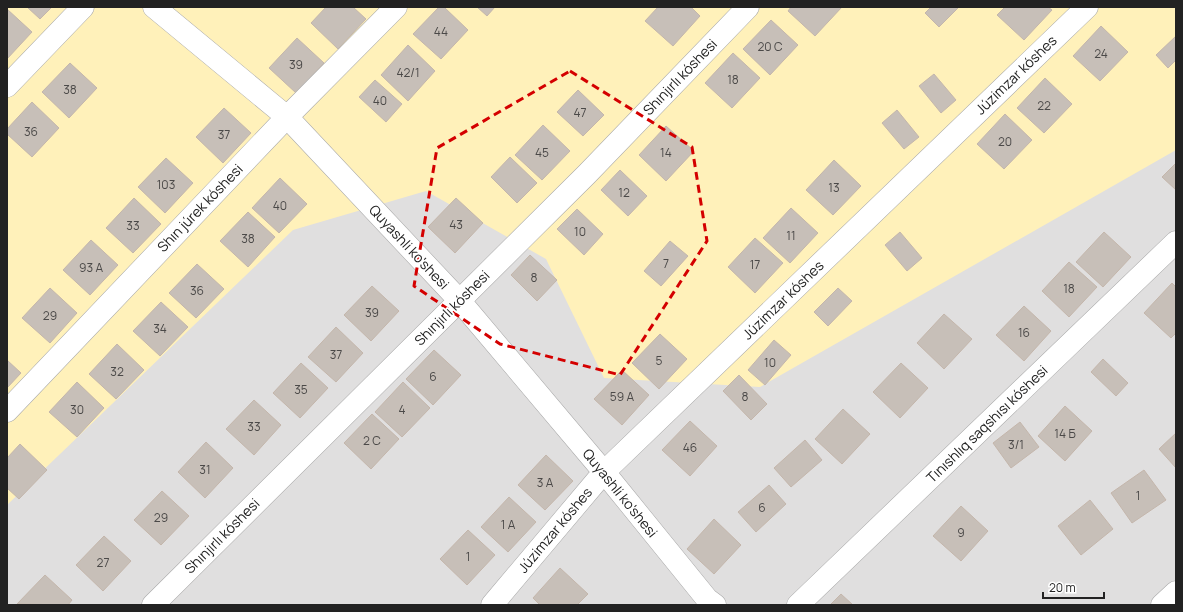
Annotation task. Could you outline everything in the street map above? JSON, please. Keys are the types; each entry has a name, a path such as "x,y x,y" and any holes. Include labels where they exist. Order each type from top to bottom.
{"street":[{"path":"7,86 83,7"},
{"name":"Quyashli ko'shesi","path":"154,7 287,117 459,300 604,472 664,548 707,599 715,605"},
{"name":"Shın júrek kóshesi","path":"7,412 287,117 396,7"},
{"name":"Shınjırlı kóshesi","path":"153,605 587,174 748,7"},
{"name":"Júzimzar kóshes","path":"492,605 604,472 1087,7"},
{"name":"Tınıshlıq saqshısı kóshesi","path":"798,605 1176,242"},
{"path":"1162,605 1176,592"}],"highlighted area":[{"path":"570,71 692,147 707,241 620,375 500,344 414,286 437,148"}],"shaded area":[{"path":"7,7 1176,7 1176,605 7,605"}],"sand":[{"path":"7,7 1176,7 1176,150 760,387 604,378 546,259 426,191 293,230 7,505"}],"building":[{"path":"27,7 52,7 40,19"},
{"path":"326,7 353,7 366,19 338,49 311,23"},
{"path":"439,7 444,7 468,30 441,59 413,34"},
{"path":"477,7 495,7 487,16"},
{"path":"658,7 691,7 700,16 673,46 645,21"},
{"path":"791,7 842,7 815,36 788,11"},
{"path":"931,7 959,7 939,27 925,13"},
{"path":"1005,7 1048,7 1052,10 1024,40 997,15"},
{"path":"7,9 32,32 7,59"},
{"path":"771,20 798,45 770,75 743,49"},
{"path":"1101,26 1128,52 1100,81 1073,56"},
{"path":"1176,36 1176,60 1168,68 1156,55"},
{"path":"297,38 324,63 296,93 269,68"},
{"path":"408,45 435,71 408,101 381,75"},
{"path":"733,53 760,78 732,108 705,83"},
{"path":"70,63 97,88 69,118 42,92"},
{"path":"934,74 956,100 941,113 919,86"},
{"path":"1045,78 1072,104 1044,133 1017,108"},
{"path":"375,80 402,104 386,122 359,97"},
{"path":"578,90 604,115 583,136 557,112"},
{"path":"32,102 59,128 32,157 7,134 7,129"},
{"path":"224,108 251,133 223,163 196,137"},
{"path":"897,110 919,137 904,149 882,123"},
{"path":"1005,114 1032,140 1004,169 977,144"},
{"path":"543,125 570,151 542,180 515,155"},
{"path":"666,126 694,151 666,181 639,155"},
{"path":"510,157 537,183 517,203 491,177"},
{"path":"166,158 193,183 165,213 138,187"},
{"path":"834,160 861,186 833,215 806,190"},
{"path":"1176,163 1176,190 1162,177"},
{"path":"620,170 647,196 628,216 601,190"},
{"path":"280,178 307,204 279,233 252,208"},
{"path":"134,198 161,224 133,253 106,228"},
{"path":"456,198 483,223 455,253 428,227"},
{"path":"791,208 818,233 790,263 763,238"},
{"path":"577,209 603,234 584,255 557,229"},
{"path":"248,212 275,237 248,267 220,241"},
{"path":"900,232 922,258 907,271 885,245"},
{"path":"1104,232 1131,257 1103,287 1076,262"},
{"path":"755,238 783,263 755,293 728,267"},
{"path":"91,240 118,265 90,295 63,270"},
{"path":"670,241 688,256 661,286 644,271"},
{"path":"530,255 557,280 537,301 511,275"},
{"path":"1069,262 1097,287 1069,317 1042,291"},
{"path":"197,264 224,289 196,318 169,293"},
{"path":"1172,283 1176,287 1176,333 1171,338 1144,313"},
{"path":"372,286 399,311 371,341 344,315"},
{"path":"50,288 77,313 50,343 22,318"},
{"path":"838,288 852,301 828,326 814,312"},
{"path":"161,302 188,327 160,356 133,331"},
{"path":"1024,306 1051,331 1024,361 996,335"},
{"path":"944,314 972,339 944,369 917,343"},
{"path":"336,327 363,353 336,382 308,357"},
{"path":"660,334 687,359 659,389 632,363"},
{"path":"774,340 791,355 765,385 748,370"},
{"path":"117,344 144,370 116,399 89,374"},
{"path":"434,350 461,375 433,405 406,379"},
{"path":"1103,359 1128,383 1116,396 1091,372"},
{"path":"7,360 21,373 7,388"},
{"path":"301,363 328,388 300,418 273,393"},
{"path":"901,363 928,388 900,418 873,392"},
{"path":"622,370 649,395 622,425 594,399"},
{"path":"739,375 767,404 751,420 723,391"},
{"path":"77,382 104,408 77,437 49,412"},
{"path":"403,382 430,408 402,437 375,412"},
{"path":"254,400 281,425 254,455 226,429"},
{"path":"1065,406 1092,431 1065,461 1038,436"},
{"path":"843,409 870,434 842,464 815,439"},
{"path":"372,414 399,439 371,469 344,443"},
{"path":"690,421 717,446 690,476 662,450"},
{"path":"1020,422 1039,447 1011,468 993,443"},
{"path":"1176,433 1176,468 1159,449"},
{"path":"805,440 822,460 791,487 774,468"},
{"path":"206,442 233,468 205,498 178,472"},
{"path":"20,444 47,470 19,499 7,488 7,458"},
{"path":"546,455 573,481 545,510 518,485"},
{"path":"1144,470 1166,500 1132,523 1111,493"},
{"path":"769,485 786,504 756,532 738,512"},
{"path":"162,491 189,516 161,545 134,520"},
{"path":"509,497 536,522 508,552 481,527"},
{"path":"1090,500 1113,529 1081,555 1058,526"},
{"path":"961,506 988,531 961,561 933,536"},
{"path":"714,519 741,545 714,574 687,549"},
{"path":"468,530 495,555 467,585 440,559"},
{"path":"104,536 131,561 103,591 76,565"},
{"path":"560,568 588,594 577,605 540,605 533,598"},
{"path":"45,575 72,600 68,605 17,604"},
{"path":"841,594 853,605 830,605"}]}
